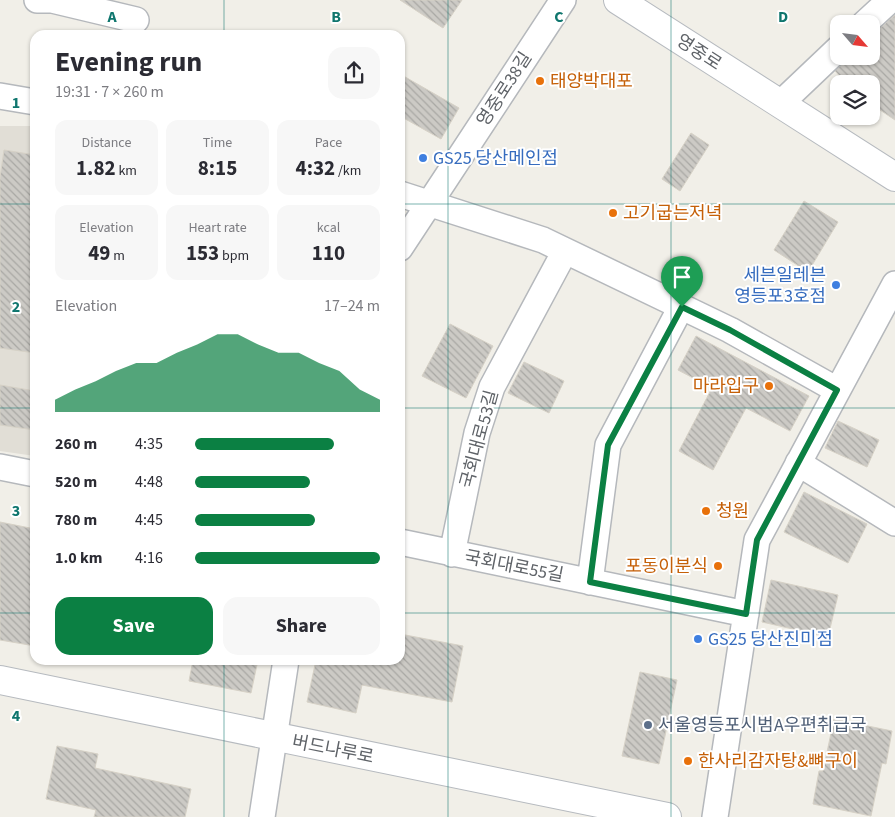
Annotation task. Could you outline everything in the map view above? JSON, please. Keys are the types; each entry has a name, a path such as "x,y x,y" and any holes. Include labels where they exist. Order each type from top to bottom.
{"main road":[{"name":"영중로","path":"618,0 895,177"},
{"name":"버드나루로","path":"0,680 667,817"}],"street":[{"path":"37,0 52,0 136,18"},
{"name":"영중로38길","path":"405,240 563,0"},
{"path":"874,15 890,0"},
{"path":"780,104 830,57"},
{"path":"0,96 30,101"},
{"path":"405,196 543,240 730,330 837,390"},
{"name":"국회대로53길","path":"452,554 477,433 492,387 565,251"},
{"path":"714,817 757,540 895,284"},
{"path":"590,582 608,445 682,307"},
{"path":"798,462 895,523"},
{"path":"0,468 30,473"},
{"name":"국회대로55길","path":"405,543 746,614"},
{"path":"262,817 285,665"}],"shaded area":[{"path":"0,126 30,126 30,455 0,451"}],"building":[{"path":"400,0 462,0 443,28"},
{"path":"895,15 895,120 880,110 880,75 839,75 835,71 841,65 880,65 880,28"},
{"path":"405,77 459,108 441,139 405,119"},
{"path":"691,133 709,145 680,191 662,179"},
{"path":"4,150 30,154 30,352 0,348 0,178"},
{"path":"804,201 838,222 808,272 774,250"},
{"path":"450,324 493,346 466,398 422,376"},
{"path":"696,336 809,396 790,431 746,408 713,470 679,451 712,388 678,370"},
{"path":"524,362 564,381 549,413 508,393"},
{"path":"0,385 30,390 30,429 0,425"},
{"path":"838,421 879,440 867,467 825,448"},
{"path":"804,492 867,524 848,563 784,532"},
{"path":"0,522 30,528 30,645 0,640"},
{"path":"771,580 838,595 828,637 762,622"},
{"path":"405,635 463,646 452,702 362,685 356,713 307,702 315,665 405,665"},
{"path":"192,665 257,665 251,693 189,681"},
{"path":"640,672 677,680 659,764 622,756"},
{"path":"834,719 892,731 886,764 882,763 871,816 813,804 819,771 823,771"},
{"path":"57,746 98,754 95,768 191,789 185,817 94,817 96,810 46,799"}],"place":[{"name":"태양박대포","path":"540,81"},
{"name":"GS25 당산메인점","path":"423,158"},
{"name":"고기굽는저녁","path":"613,213"},
{"name":"세븐일레븐 영등포3호점","path":"836,285"},
{"name":"마라입구","path":"769,386"},
{"name":"청원","path":"706,511"},
{"name":"포동이분식","path":"718,566"},
{"name":"GS25 당산진미점","path":"698,639"},
{"name":"서울영등포시범A우편취급국","path":"648,725"},
{"name":"한사리감자탕&뼈구이","path":"688,761"}],"route":[{"path":"682,307 730,330 837,390 757,540 746,614 590,582 608,445 682,307"}]}
